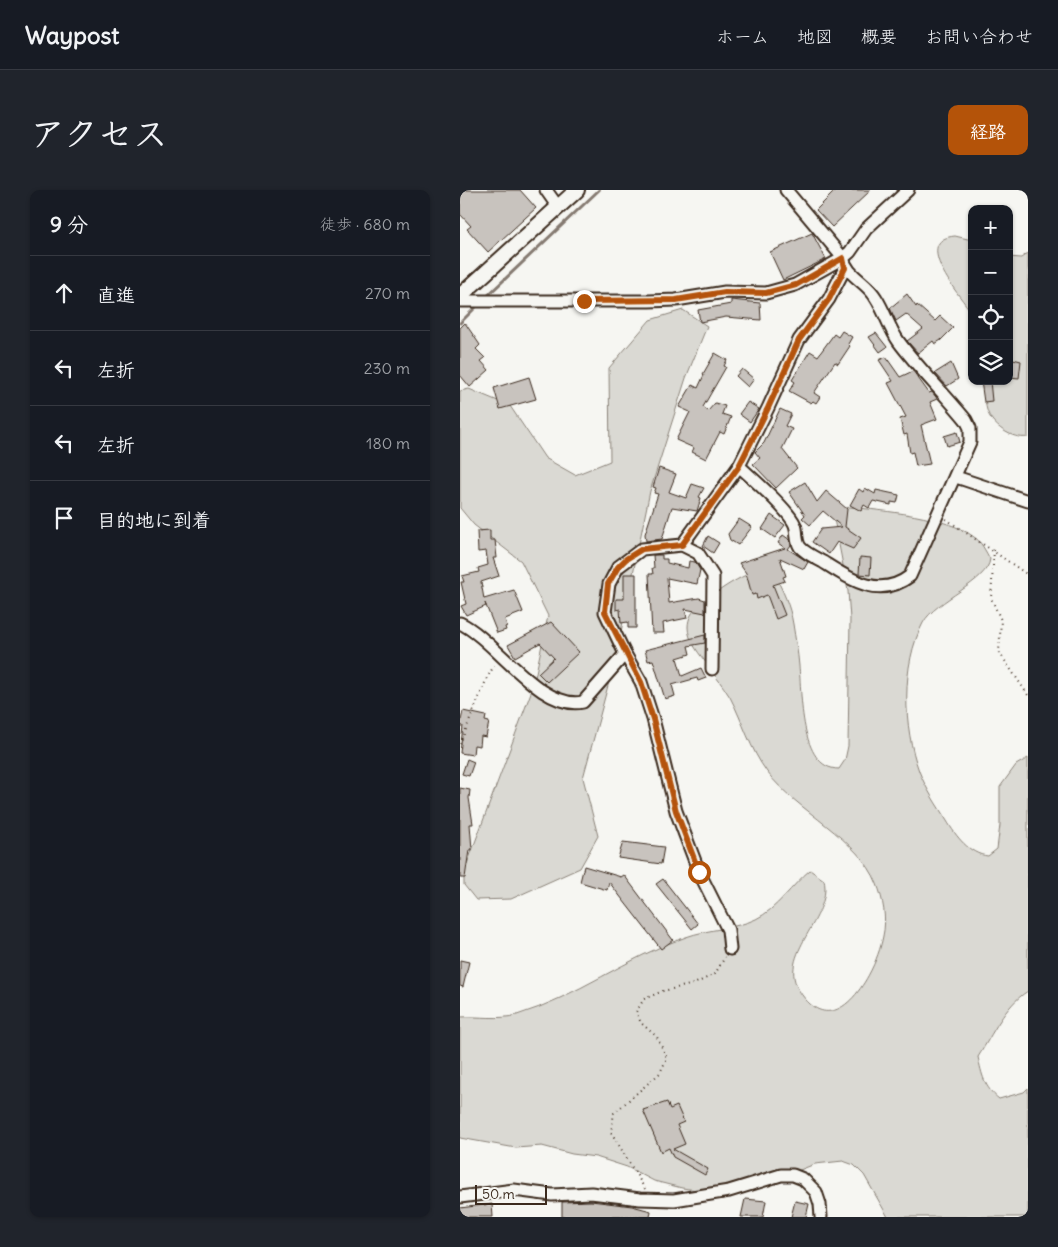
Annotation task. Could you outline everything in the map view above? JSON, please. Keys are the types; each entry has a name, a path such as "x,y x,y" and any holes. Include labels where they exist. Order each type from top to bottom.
{"main road":[{"path":"460,296 577,190"}],"street":[{"path":"546,190 558,207"},
{"path":"739,466 783,509 795,524 796,538 801,548 854,582 883,587 894,586 910,576 956,477 970,442 970,428 966,420 900,343 887,323 877,298 844,263 786,190"},
{"path":"682,545 739,466 799,340 829,299 850,252 866,229 908,190"},
{"path":"460,301 649,301 676,300 725,292 766,293 796,285 844,263"},
{"path":"956,477 1028,501"},
{"path":"712,669 713,576 698,553 682,545 642,549 618,567 608,584 605,612 641,682 684,835 728,930 730,949"},
{"path":"460,623 501,655 523,677 555,697 576,704 584,702 625,654"},
{"path":"460,1196 514,1190 552,1194 606,1194 651,1200 695,1197 729,1191 781,1175 793,1175 803,1179 816,1192 820,1204 821,1217"}],"path":[{"path":"939,514 1028,575"},
{"path":"994,550 991,598 1001,620 999,652 1028,695"},
{"path":"460,744 487,678 501,655"},
{"path":"651,1200 611,1132 614,1113 660,1073 667,1058 657,1037 641,1023 636,1012 644,999 663,991 694,984 715,974 730,949"}],"shaded area":[{"path":"955,236 968,239 968,308 942,270 937,247 942,240"},
{"path":"1028,253 1028,437 1009,434 998,426 989,416 985,396 986,385 1013,385 1013,257 1021,258"},
{"path":"683,310 707,326 686,378 650,491 616,656 583,778 598,836 580,868 511,899 476,900 464,885 464,872 533,687 548,616 521,561 474,525 460,508 460,391 469,389 510,406 545,458 575,475 610,461 609,368 650,320"},
{"path":"850,507 915,516 948,524 977,539 990,559 987,567 980,575 938,607 923,623 911,658 908,677 907,716 914,754 928,791 959,838 969,848 981,855 988,856 997,849 1000,825 1000,787 1016,765 1028,758 1028,991 1012,1004 978,1057 982,1075 987,1085 999,1099 1024,1092 1028,1088 1028,1217 888,1217 864,1175 854,1165 843,1161 815,1164 759,1186 727,1194 682,1188 654,1181 627,1167 596,1157 572,1154 542,1146 516,1148 460,1138 460,1017 496,1018 517,1015 581,988 664,945 694,934 739,925 756,919 778,903 810,870 824,880 825,894 821,908 799,950 794,964 794,978 800,992 814,1007 827,1011 840,1008 853,998 864,984 879,951 885,923 884,909 877,884 869,868 857,853 794,800 767,772 751,745 730,697 693,645 688,627 694,610 726,586 755,572 774,574 786,598 792,617 799,661 802,710 810,744 816,757 826,766 839,769 845,760 848,746 850,619 848,591 834,519 837,510"}],"building":[{"path":"465,190 520,190 536,208 488,252 467,229 471,226 460,214 460,195"},
{"path":"836,190 871,190 832,227 816,210"},
{"path":"812,233 826,259 783,280 770,252"},
{"path":"907,294 916,307 917,305 935,321 940,316 953,328 941,340 935,344 933,341 918,353 907,341 923,329 906,314 896,321 890,308"},
{"path":"731,300 760,303 761,320 726,317 700,322 698,310 731,304"},
{"path":"465,323 480,345 476,349 485,358 481,361 489,370 470,387 460,375 460,328"},
{"path":"842,331 852,337 848,344 850,346 838,364 835,362 814,393 820,397 816,403 813,401 811,403 789,391 795,382 792,380 810,351 818,356 834,334 838,337"},
{"path":"876,333 887,347 880,352 869,337"},
{"path":"715,353 727,360 724,366 726,367 703,407 708,411 715,403 725,406 722,414 731,417 724,434 720,432 706,459 692,452 694,448 676,440 690,412 679,407 692,385 698,388 703,374"},
{"path":"886,357 900,377 913,371 929,393 932,392 937,399 930,402 937,419 921,425 930,464 916,466 913,452 910,453 907,434 904,435 900,419 906,417 888,383 893,381 879,360"},
{"path":"1013,359 1021,361 1019,378 1013,377"},
{"path":"951,363 958,379 947,386 935,373"},
{"path":"742,369 754,379 748,387 736,376"},
{"path":"529,377 536,399 500,409 494,388"},
{"path":"982,385 990,385 992,401 984,402"},
{"path":"748,402 759,409 750,422 739,414"},
{"path":"780,409 791,414 785,426 792,429 782,449 797,468 776,488 753,464 760,458 755,452 764,443"},
{"path":"957,432 960,442 947,446 944,436"},
{"path":"659,468 676,474 669,492 686,498 692,484 704,488 699,497 701,498 697,511 672,507 662,539 646,541 645,534 658,494 654,493 656,488 653,487"},
{"path":"805,482 817,502 826,491 847,509 845,527 861,538 853,549 837,542 829,554 812,542 821,529 842,527 823,511 810,525 802,518 805,515 789,492"},
{"path":"865,488 875,494 876,490 899,495 897,503 891,502 891,505 873,501 869,508 864,505 861,511 850,505 859,489 863,492"},
{"path":"771,515 785,525 775,538 762,529"},
{"path":"739,519 752,527 738,545 730,540 728,534"},
{"path":"490,530 490,540 495,540 497,558 493,558 499,576 481,582 484,599 514,590 523,612 505,619 506,630 497,633 485,603 486,606 466,615 461,606 466,604 461,582 464,582 462,576 479,572 478,568 488,565 486,551 478,552 477,531"},
{"path":"783,535 790,540 791,545 788,549 808,562 804,569 780,558 786,576 783,577 785,581 773,585 785,615 776,619 767,595 757,599 756,594 752,595 746,573 739,563 785,548 778,543"},
{"path":"708,536 719,543 713,553 703,546"},
{"path":"653,555 662,555 662,559 667,559 667,563 688,568 689,561 695,562 700,570 697,584 667,578 669,603 699,598 705,600 705,613 685,609 687,618 663,623 664,633 652,633 649,574 653,574"},
{"path":"860,557 871,558 870,575 859,574"},
{"path":"624,574 636,574 636,628 628,628 628,622 621,623 620,609 616,610 616,599 624,599"},
{"path":"551,622 579,652 547,682 538,673 554,658 540,643 515,657 508,645"},
{"path":"705,635 705,643 688,646 690,654 677,658 682,676 701,668 706,678 698,681 697,678 672,685 675,696 665,699 653,660 648,661 645,650"},
{"path":"463,711 486,716 485,721 489,722 486,737 481,736 480,746 474,745 473,755 460,753 463,726 460,725"},
{"path":"467,759 474,762 469,776 462,774"},
{"path":"460,788 470,790 469,798 473,824 470,824 472,850 469,850 465,878 460,878"},
{"path":"623,842 664,847 661,864 618,858"},
{"path":"584,866 621,877 624,875 673,940 661,949 609,882 607,890 580,882"},
{"path":"663,879 698,924 692,929 656,884"},
{"path":"460,960 469,962 463,987 460,986"},
{"path":"667,1102 670,1109 677,1106 684,1122 677,1125 685,1144 673,1149 708,1169 705,1175 673,1157 669,1148 661,1152 643,1110"},
{"path":"745,1199 766,1201 763,1217 741,1217"},
{"path":"591,1201 632,1206 651,1211 650,1217 562,1217 562,1202"},
{"path":"795,1201 809,1204 806,1217 791,1217"},
{"path":"492,1204 493,1217 460,1217 460,1208"}],"waterway":[{"path":"485,298 599,190"},
{"path":"460,323 479,304"}],"route":[{"path":"584,301 676,300 725,292 766,293 796,285 843,258 845,268 829,299 799,340 739,466 682,545 642,549 626,559 618,567 608,584 605,612 641,682 653,719 676,811 699,872"}]}
